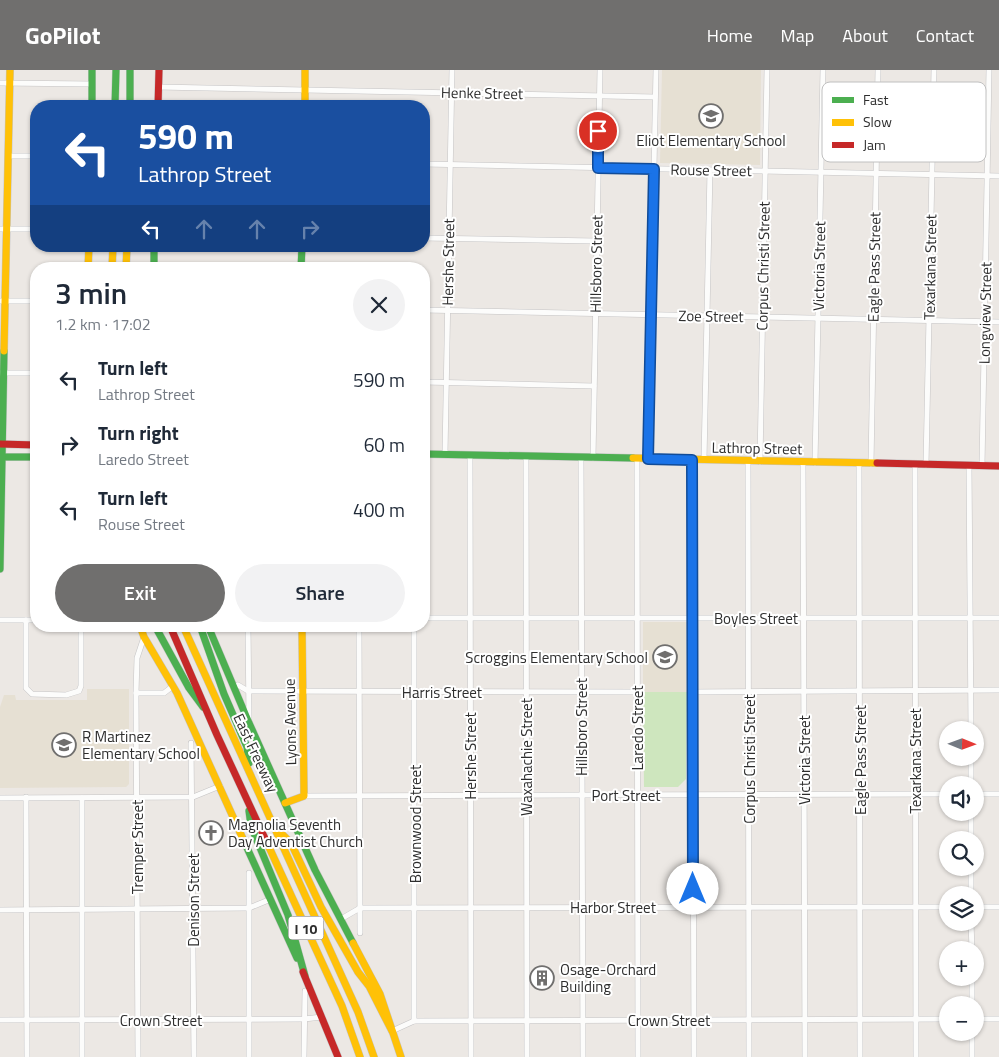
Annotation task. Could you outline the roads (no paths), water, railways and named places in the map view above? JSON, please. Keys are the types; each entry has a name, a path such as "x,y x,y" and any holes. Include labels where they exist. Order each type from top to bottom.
{"main road":[{"path":"0,569 4,229 9,156 10,70"},
{"path":"92,70 92,100"},
{"path":"115,100 116,70"},
{"path":"130,70 130,100"},
{"path":"158,100 159,70"},
{"path":"305,70 305,100"},
{"path":"0,444 30,445"},
{"name":"Lathrop Street","path":"430,454 999,466"},
{"path":"0,457 30,457"},
{"path":"142,632 173,686 220,786 305,976 338,1057"},
{"path":"159,632 191,695 208,714"},
{"name":"East Freeway","path":"173,632 247,801 342,1006 360,1057"},
{"name":"East Freeway","path":"186,632 358,1012 374,1057"},
{"path":"202,632 224,694 247,747 250,773"},
{"path":"211,632 236,686 249,723 315,870 380,994 388,1012 401,1057"},
{"name":"Lyons Avenue","path":"302,632 304,796"},
{"path":"285,803 304,796"},
{"path":"247,801 251,826 288,915 305,976"},
{"path":"275,828 291,843 321,907 358,972 369,986 392,1031"}],"street":[{"name":"Hershe Street","path":"445,454 452,70"},
{"name":"Hillsboro Street","path":"593,458 594,314 600,70"},
{"path":"648,459 656,70"},
{"name":"Corpus Christi Street","path":"760,462 767,70"},
{"name":"Longview Street","path":"982,466 989,70"},
{"path":"0,83 92,84"},
{"name":"Henke Street","path":"158,88 655,97"},
{"name":"Victoria Street","path":"815,463 822,121"},
{"path":"9,156 30,156"},
{"name":"Eagle Pass Street","path":"871,464 876,162"},
{"name":"Texarkana Street","path":"926,465 932,162"},
{"name":"Rouse Street","path":"430,164 999,176"},
{"path":"704,460 710,170"},
{"path":"4,229 30,229"},
{"path":"430,238 596,241"},
{"path":"3,301 30,301"},
{"name":"Zoe Street","path":"430,310 999,322"},
{"path":"2,373 30,373"},
{"path":"430,382 594,386"},
{"name":"Hershe Street","path":"470,456 471,1057"},
{"name":"Waxahachie Street","path":"526,457 527,1057"},
{"name":"Hillsboro Street","path":"580,458 582,1057"},
{"name":"Laredo Street","path":"637,459 638,1057"},
{"path":"692,460 694,1057"},
{"name":"Corpus Christi Street","path":"748,461 749,1057"},
{"name":"Victoria Street","path":"803,462 804,1057"},
{"name":"Eagle Pass Street","path":"859,464 860,1057"},
{"name":"Texarkana Street","path":"915,465 916,1057"},
{"path":"969,466 971,721"},
{"name":"Boyles Street","path":"430,618 999,618"},
{"path":"0,620 30,620"},
{"path":"26,620 26,688 32,694 66,695 79,691 81,686 81,632"},
{"path":"248,632 249,723"},
{"path":"359,632 360,933"},
{"name":"Brownwood Street","path":"414,632 414,1021"},
{"name":"Tremper Street","path":"138,1057 136,693 137,658 144,637"},
{"path":"236,686 248,677"},
{"path":"136,693 164,693 173,686"},
{"path":"236,686 248,691"},
{"path":"692,692 999,690"},
{"name":"Harris Street","path":"248,691 637,692"},
{"name":"Denison Street","path":"191,743 194,1057"},
{"path":"0,798 193,797 220,786"},
{"name":"Port Street","path":"304,796 939,794"},
{"path":"984,794 999,794"},
{"path":"26,797 27,1057"},
{"path":"82,798 82,1057"},
{"path":"249,873 250,1057"},
{"path":"0,910 194,910 249,908 271,899"},
{"name":"Harbor Street","path":"360,908 939,907"},
{"path":"984,907 999,907"},
{"path":"341,919 360,908"},
{"path":"304,1057 305,990"},
{"name":"Crown Street","path":"0,1020 250,1020 322,1017"},
{"name":"Crown Street","path":"392,1031 414,1021 939,1019"},
{"path":"984,1019 999,1019"},
{"path":"972,1041 972,1057"}],"place":[{"name":"Eliot Elementary School","path":"711,116"},
{"name":"Scroggins Elementary School","path":"665,657"},
{"name":"R Martinez Elementary School","path":"64,745"},
{"name":"Magnolia Seventh Day Adventist Church","path":"211,833"},
{"name":"Osage-Orchard Building","path":"542,978"}]}
